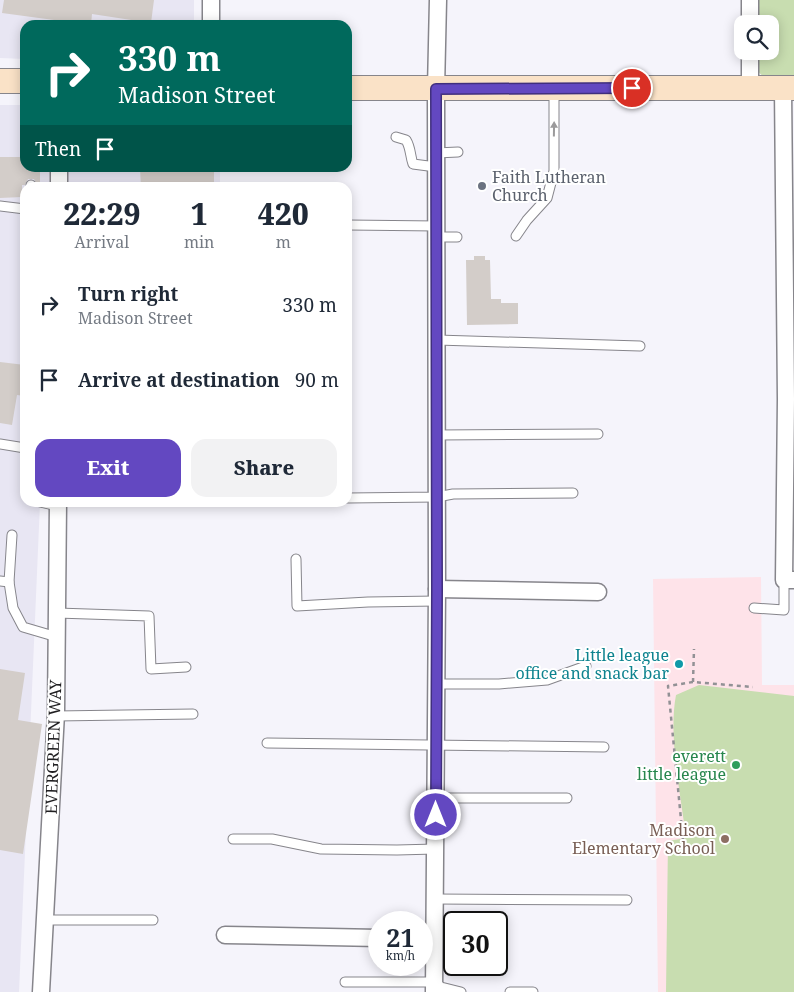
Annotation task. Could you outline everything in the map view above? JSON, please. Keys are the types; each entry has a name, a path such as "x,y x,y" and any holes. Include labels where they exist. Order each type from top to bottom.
{"street":[{"path":"211,0 211,20"},
{"path":"433,911 436,849 437,684 436,89 438,0"},
{"path":"750,0 750,15"},
{"path":"750,60 750,88 789,88"},
{"path":"0,81 20,81"},
{"path":"352,88 789,88"},
{"path":"789,88 789,580"},
{"name":"EVERGREEN WAY","path":"41,992 56,716 58,507"},
{"path":"437,595 598,592"},
{"path":"225,935 368,938"}],"lane":[{"path":"516,236 527,220 547,198 554,171 554,88"},
{"path":"396,137 406,140 410,147 413,164 436,160 458,152"},
{"path":"544,149 554,148"},
{"path":"0,206 20,208"},
{"path":"352,225 437,231 457,237"},
{"path":"437,340 640,346"},
{"path":"437,435 598,434"},
{"path":"0,444 20,447"},
{"path":"352,498 437,497 453,494 573,493"},
{"path":"12,535 4,581 13,608 23,627 57,637"},
{"path":"296,559 297,606 368,602 437,595"},
{"path":"754,608 784,610 789,580"},
{"path":"57,613 149,616 151,669 186,667"},
{"path":"437,684 499,684 547,680 586,666"},
{"path":"56,716 193,714"},
{"path":"267,743 604,747"},
{"path":"436,798 566,798"},
{"path":"233,838 272,839 321,849 436,849"},
{"path":"435,899 628,900"},
{"path":"45,920 154,920"},
{"path":"345,982 442,987 461,992"},
{"path":"510,992 533,992"}],"path":[{"path":"693,682 694,649"},
{"path":"683,840 668,686 693,682 753,687"}],"shaded area":[{"path":"0,0 194,0 194,20 20,20 20,59 0,58"},
{"path":"0,105 20,105 20,172 220,172 220,182 20,182 20,507 40,507 19,992 0,992"},
{"name":"Madison Elementary School","path":"761,577 762,685 794,685 794,992 658,992 653,579"}],"green space":[{"path":"757,0 794,0 794,78 764,77 757,71 757,60 779,60 779,15 757,15"},
{"name":"Madison Elementary School","path":"699,685 794,696 794,992 666,992 668,841 686,838 674,747 674,711 676,695"}],"building":[{"path":"4,0 154,0 151,20 131,20 92,14 91,20 54,20 2,13"},
{"path":"0,157 20,157 20,172 40,172 40,182 28,179 26,182 20,182 20,197 0,198"},
{"path":"140,172 214,172 214,182 141,182"},
{"path":"474,256 485,256 485,260 490,260 491,299 501,299 501,303 518,303 518,324 467,325 466,260 474,260"},
{"path":"0,362 20,364 20,395 17,395 12,425 0,423"},
{"path":"0,669 25,673 18,720 42,724 23,854 0,850"}],"place":[{"name":"Faith Lutheran Church","path":"482,186"},
{"name":"Little league office and snack bar","path":"679,664"},
{"name":"everett little league","path":"736,765"},
{"name":"Madison Elementary School","path":"725,839"}],"route":[{"path":"436,815 436,89 632,88"}]}
